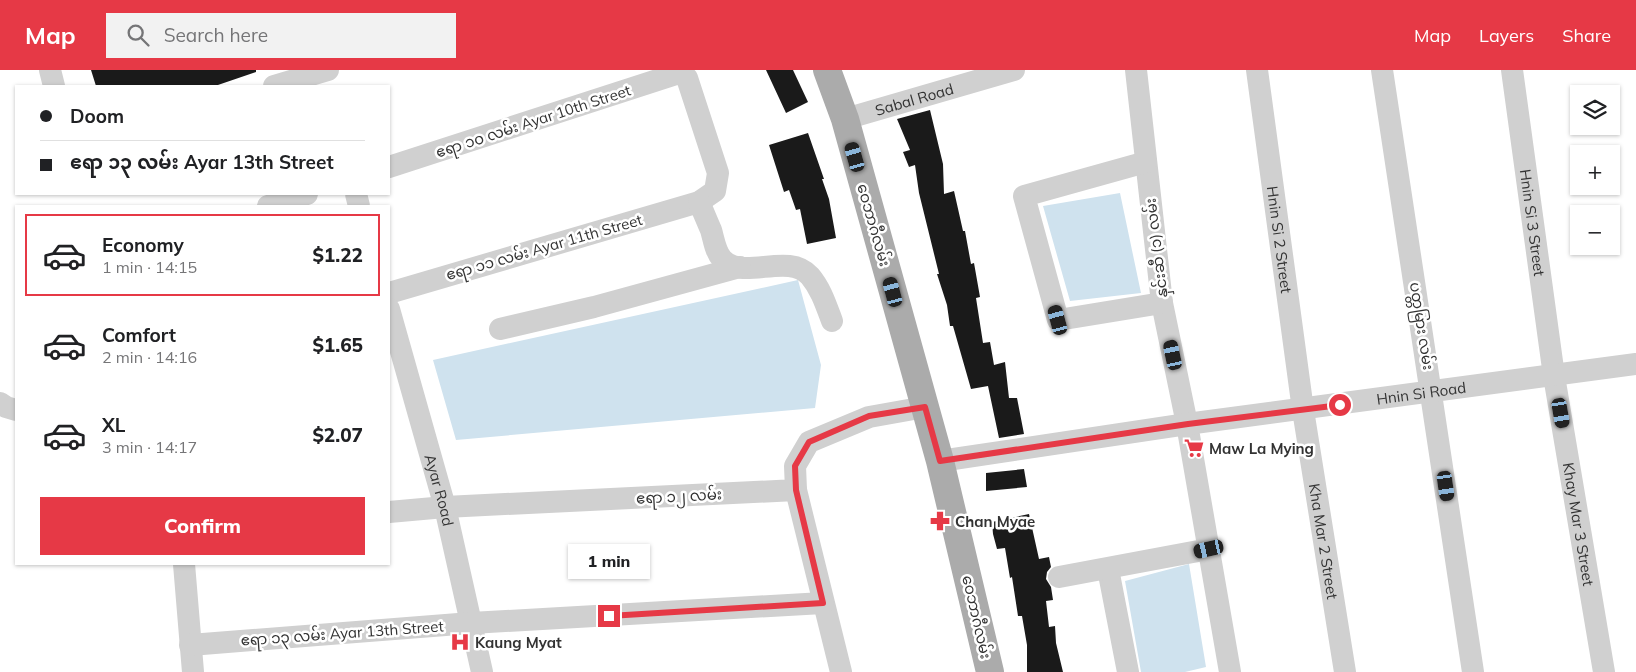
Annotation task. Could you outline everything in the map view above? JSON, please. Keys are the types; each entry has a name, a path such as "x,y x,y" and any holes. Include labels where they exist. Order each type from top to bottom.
{"main road":[{"name":"ဝေဘာဂီလမ်း","path":"828,70 845,119 940,461 990,672"}],"street":[{"path":"50,70 54,85"},
{"name":"နှင်းဆီ (၁) လမ်း","path":"1136,70 1162,303 1188,424 1230,672"},
{"name":"Hnin Si 2 Street","path":"1257,70 1303,410"},
{"name":"ပတ္တမြား လမ်း","path":"1382,70 1473,672"},
{"name":"Hnin Si 3 Street","path":"1512,70 1554,376"},
{"name":"Sabal Road","path":"845,119 1002,71"},
{"name":"ဧရာ ၁၀ လမ်း Ayar 10th Street","path":"390,168 682,74 687,78 718,173 715,191 699,202"},
{"path":"278,85 322,75"},
{"path":"1146,162 1024,196 1058,320 1162,303"},
{"path":"271,205 304,195"},
{"path":"699,202 717,252 728,264 740,267"},
{"name":"ဧရာ ၁၁ လမ်း Ayar 11th Street","path":"390,293 699,202"},
{"path":"500,329 594,307 740,267 786,265 795,266 809,275 821,292 832,321"},
{"name":"Ayar Road","path":"390,313 445,507 482,672"},
{"name":"Hnin Si Road","path":"940,461 1188,424 1636,364"},
{"name":"Khay Mar 3 Street","path":"1554,376 1604,672"},
{"path":"0,403 15,410"},
{"path":"841,672 796,490 795,466 809,442 869,416 925,407"},
{"name":"Kha Mar 2 Street","path":"1303,410 1345,672"},
{"name":"ဧရာ ၁၂ လမ်း","path":"390,512 445,507 796,490"},
{"path":"1059,577 1209,549"},
{"path":"184,565 193,672"},
{"path":"1108,569 1128,672"},
{"name":"ဧရာ ၁၃ လမ်း Ayar 13th Street","path":"190,645 471,623 823,603"}],"water":[{"path":"1120,193 1141,293 1070,301 1043,206"},
{"path":"798,280 821,365 815,408 456,440 433,360"},
{"path":"1189,564 1206,667 1185,672 1141,672 1125,581"}],"building":[{"path":"91,70 256,70 256,72 218,85 96,85"},
{"path":"766,70 793,70 808,102 786,113"},
{"path":"930,110 943,164 944,194 954,191 963,231 965,231 971,264 974,263 980,297 976,298 983,343 990,342 994,365 1005,362 1009,398 1017,398 1024,434 999,438 988,386 971,389 953,326 950,326 947,305 937,274 939,274 919,193 915,165 909,167 903,152 910,150 897,119"},
{"path":"808,133 824,179 822,179 829,199 836,238 807,244 800,209 796,210 789,190 784,192 769,145"},
{"path":"1024,469 1027,487 986,491 986,473"},
{"path":"1029,514 1039,559 1049,557 1051,567 1047,572 1046,579 1051,587 1053,600 1046,601 1049,627 1055,626 1056,643 1063,672 1027,672 1027,645 1022,616 1018,616 1005,548 997,549 993,534 992,522"}],"place":[{"name":"Maw La Mying","path":"1194,448"},
{"name":"Chan Myae","path":"940,521"},
{"name":"Kaung Myat","path":"460,642"}],"route":[{"path":"609,616 823,603 796,490 795,466 809,442 869,416 925,407 940,461 1188,424 1340,405"}]}
